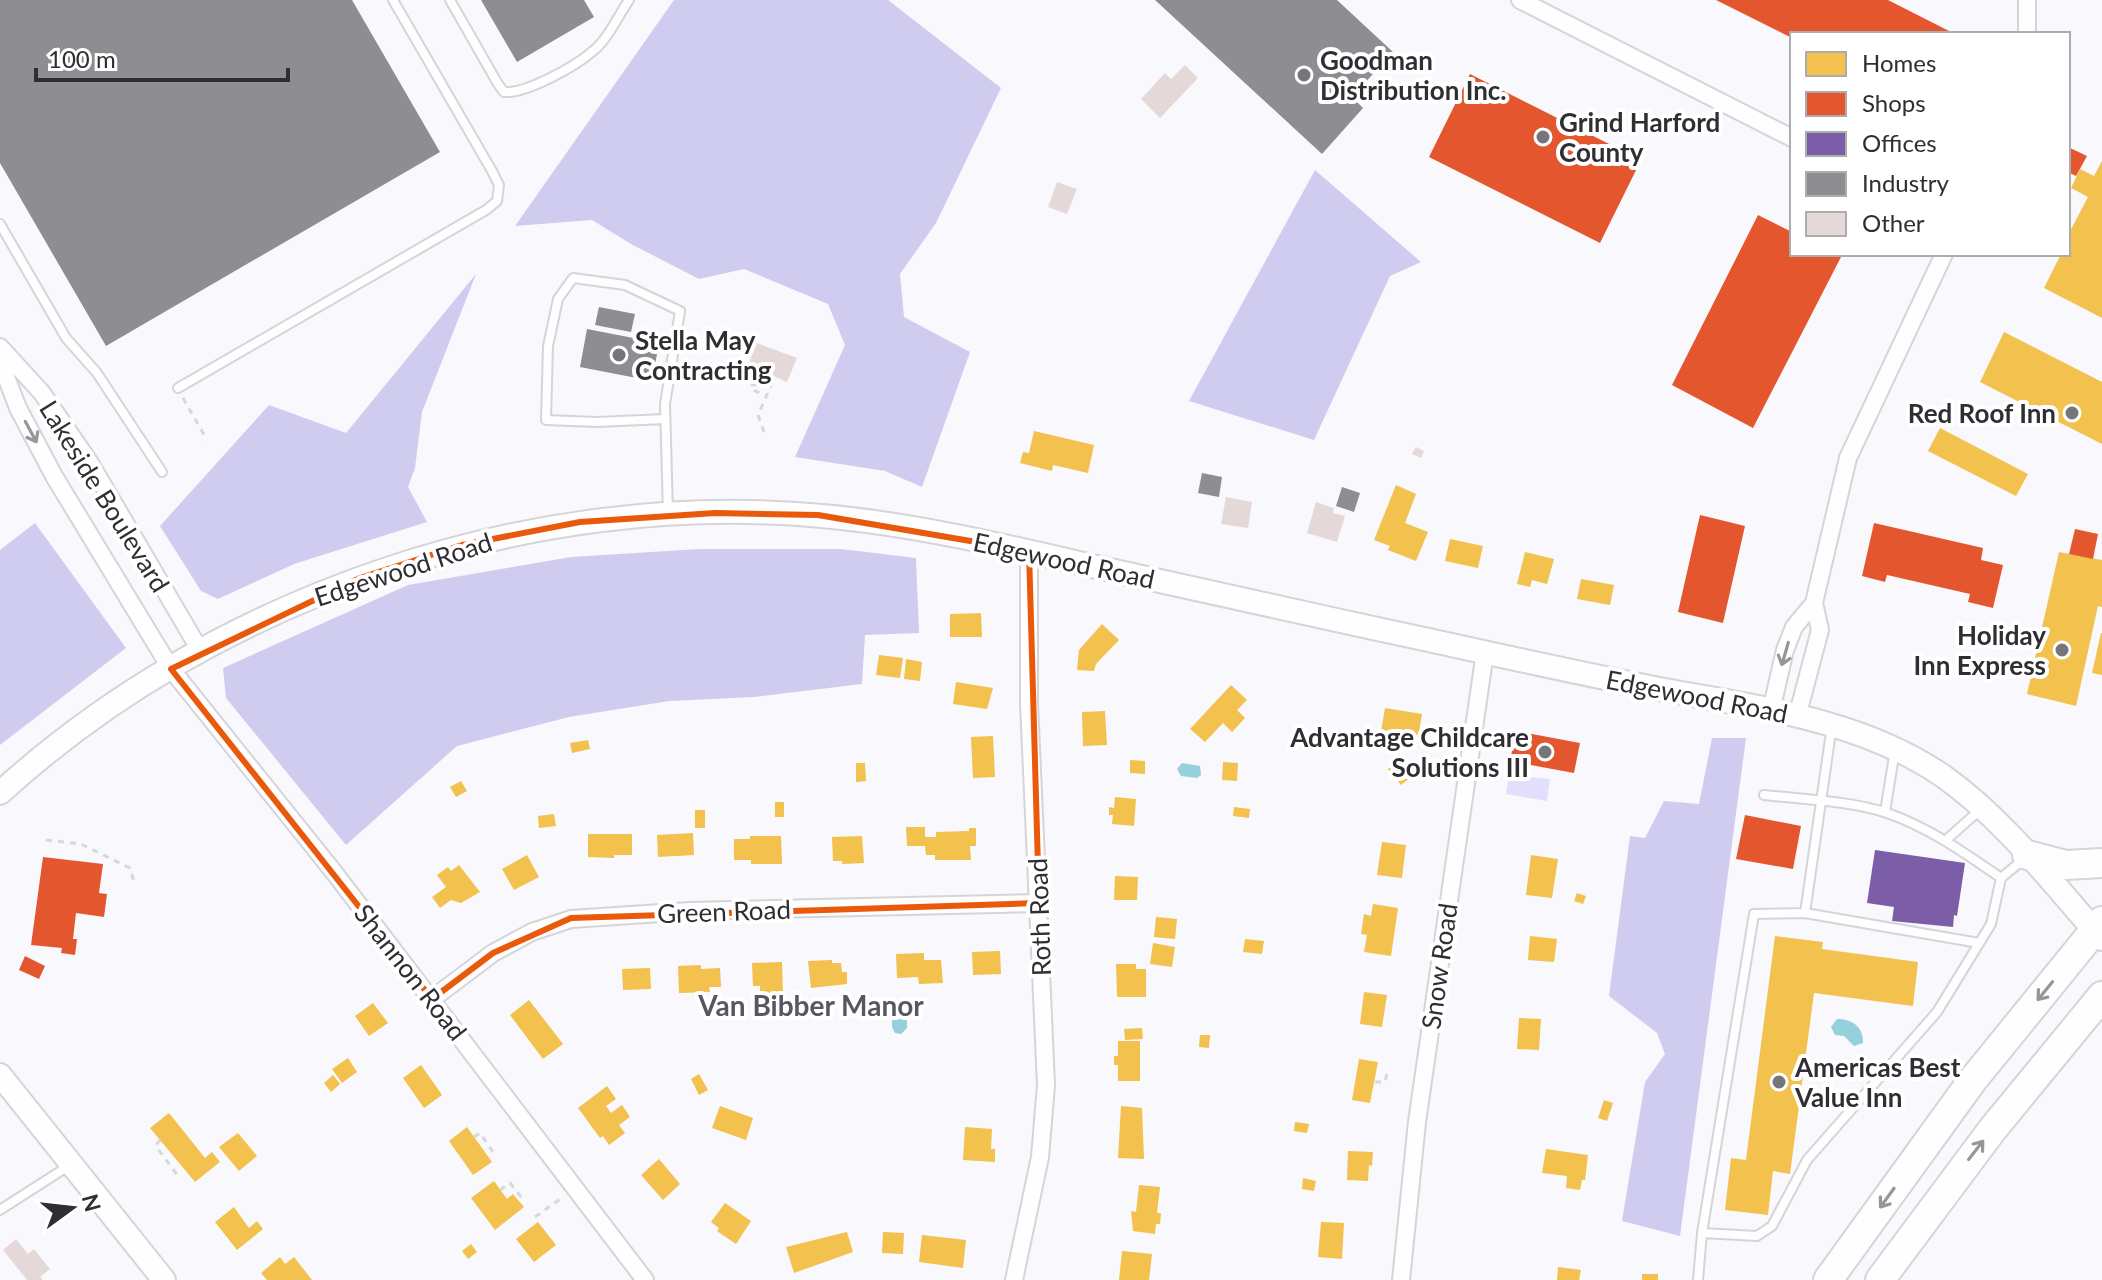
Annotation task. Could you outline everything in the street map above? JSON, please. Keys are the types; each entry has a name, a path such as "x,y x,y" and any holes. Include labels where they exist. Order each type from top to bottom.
{"highway":[{"path":"2027,855 2066,865 2102,863"},
{"path":"1828,1280 1972,1081 2099,930"},
{"path":"1880,1280 1942,1195 2102,996"},
{"path":"2054,1052 2102,1023"}],"street":[{"path":"1520,0 1790,137"},
{"path":"2027,0 2027,32"},
{"path":"1797,717 1820,630 1814,603 1848,458 1943,256"},
{"name":"Lakeside Boulevard","path":"0,347 42,393 90,463 201,652"},
{"name":"Lakeside Boulevard","path":"0,361 18,408 54,476 171,669"},
{"name":"Edgewood Road","path":"0,793 75,731 171,669 348,583 462,545 580,522 668,515 818,515 893,524 1029,551 1485,652 1771,711 1864,734 1896,748 1947,779 1982,808 2099,930"},
{"name":"Roth Road","path":"1014,1280 1027,1226 1045,1118 1045,1046 1029,703 1029,551"},
{"path":"1771,711 1785,650 1794,627 1814,603"},
{"name":"Snow Road","path":"1401,1280 1423,1074 1485,652"},
{"name":"Shannon Road","path":"171,669 432,999 645,1280"},
{"name":"Green Road","path":"432,999 493,953 532,932 571,919 691,911 1039,903"},
{"path":"0,1075 164,1280"}],"lane":[{"path":"178,388 497,201 499,185 492,171 393,0"},
{"path":"450,0 498,84 504,92 514,93 530,89 594,50 629,0"},
{"path":"0,224 66,338 97,373 162,472"},
{"path":"665,419 597,422 546,420 548,346 558,299 573,278 625,285 680,311 671,357 665,419 668,515"},
{"path":"1805,913 1832,725"},
{"path":"1885,812 1896,748"},
{"path":"1764,795 1885,812 1946,840 2001,878"},
{"path":"1946,840 1982,808"},
{"path":"1702,1233 1757,1236 1772,1226 1807,1160 1937,1012 1991,924 2001,878 2027,855"},
{"path":"1698,1280 1702,1233 1754,914 1805,913 1979,943"},
{"path":"0,1210 71,1164"}],"path":[{"path":"757,369 751,389 766,396"},
{"path":"753,384 756,385 762,371"},
{"path":"764,432 758,415 773,381"},
{"path":"178,388 207,440"},
{"path":"46,840 81,844 130,868 135,885"},
{"path":"1375,1082 1385,1082 1388,1069"},
{"path":"474,1137 480,1133 493,1152"},
{"path":"160,1140 156,1145 158,1149 178,1176"},
{"path":"500,1190 510,1183 521,1197"},
{"path":"535,1217 576,1188"}],"highlighted area":[{"path":"715,513 818,515 1029,551 1039,903 571,918 493,953 432,999 171,669 360,578 462,545 580,522"}],"shaded area":[{"path":"674,0 888,0 1001,88 936,223 900,274 904,317 970,352 922,487 885,471 795,457 845,345 828,304 744,269 699,279 592,220 515,226"},
{"path":"1315,170 1421,262 1390,276 1314,440 1189,401"},
{"path":"476,274 422,412 415,468 408,487 427,522 294,564 218,599 201,591 160,526 269,405 346,433"},
{"path":"35,523 126,648 0,745 0,550"},
{"path":"699,549 841,549 916,558 919,633 865,635 862,684 754,697 669,701 569,717 457,746 346,845 226,698 223,668 408,585 571,557"},
{"path":"1712,738 1746,738 1680,1236 1622,1221 1645,1082 1665,1054 1657,1033 1609,996 1630,836 1645,838 1664,801 1699,804"},
{"path":"1182,763 1200,766 1201,775 1197,778 1181,776 1177,769"},
{"path":"1509,775 1550,779 1547,801 1506,794"},
{"path":"900,1003 907,1008 907,1028 901,1034 895,1033 892,1027 892,1009"},
{"path":"1837,1019 1856,1025 1863,1043 1854,1046 1844,1036 1835,1035 1831,1027"}],"building: Homes":[{"path":"2102,161 2102,318 2044,288 2060,256 2070,256 2070,231 2088,197 2071,188 2080,169 2094,176"},
{"name":"Red Roof Inn","path":"2004,332 2102,382 2102,444 1980,382"},
{"path":"1940,428 2028,474 2016,496 1928,451"},
{"path":"1034,431 1094,445 1088,473 1053,465 1052,471 1020,463 1023,452 1029,453"},
{"path":"1396,485 1416,494 1405,523 1428,532 1416,561 1388,550 1390,546 1374,540"},
{"path":"1450,539 1483,546 1478,568 1445,561"},
{"path":"1525,552 1554,559 1547,584 1532,580 1530,587 1517,584"},
{"name":"Holiday Inn Express","path":"2059,552 2102,560 2102,607 2098,606 2076,706 2027,694"},
{"path":"1581,579 1614,585 1610,605 1577,599"},
{"path":"981,613 982,637 950,637 950,614"},
{"path":"1102,624 1119,640 1096,664 1094,671 1077,670 1079,650"},
{"name":"Holiday Inn Express","path":"2102,633 2102,675 2092,673"},
{"path":"879,655 903,658 900,678 876,675"},
{"path":"906,659 922,662 920,681 904,679"},
{"path":"956,682 993,688 987,709 953,704"},
{"path":"1231,685 1247,700 1237,710 1245,718 1232,732 1223,723 1205,742 1190,729"},
{"path":"1385,708 1422,714 1418,738 1381,732"},
{"path":"1105,711 1107,745 1083,746 1082,712"},
{"path":"993,736 995,777 973,778 971,737"},
{"path":"588,740 590,749 572,753 570,743"},
{"path":"1405,755 1418,772 1401,785 1388,769"},
{"path":"1130,760 1145,761 1145,774 1130,773"},
{"path":"1223,762 1238,763 1237,781 1222,780"},
{"path":"856,763 865,763 866,781 856,782"},
{"path":"461,781 467,791 456,797 450,787"},
{"path":"1115,797 1136,799 1134,826 1112,824 1113,815 1109,815 1109,807 1114,808"},
{"path":"775,802 784,802 784,817 775,817"},
{"path":"1234,807 1250,809 1249,818 1233,816"},
{"path":"695,810 705,810 705,828 695,828"},
{"path":"554,814 556,826 539,828 538,816"},
{"path":"906,827 925,827 925,837 936,837 936,832 976,828 976,846 970,846 971,860 935,860 935,855 926,855 925,846 907,846"},
{"path":"693,833 694,855 658,857 657,835"},
{"path":"588,834 632,834 632,855 588,857"},
{"path":"750,836 781,836 782,864 751,864 751,860 734,860 734,839 750,839"},
{"path":"862,836 864,863 842,864 842,861 833,861 832,837"},
{"path":"1382,842 1406,845 1402,878 1377,875"},
{"path":"527,855 539,877 514,890 502,869"},
{"path":"1531,855 1558,859 1552,898 1526,895"},
{"path":"459,865 480,892 461,903 451,900 440,908 432,897 446,887 437,875 448,867 451,871"},
{"path":"1115,876 1138,877 1137,900 1114,900"},
{"path":"1577,893 1586,896 1583,904 1574,901"},
{"path":"1373,904 1398,908 1391,956 1364,952 1367,935 1361,934 1364,914 1371,916"},
{"path":"1156,917 1177,919 1175,939 1154,937"},
{"path":"1530,936 1557,939 1554,962 1528,960"},
{"name":"Americas Best Value Inn","path":"1775,936 1823,942 1822,949 1918,962 1913,1006 1814,993 1790,1174 1773,1171 1768,1215 1725,1210 1731,1158 1746,1160"},
{"path":"1245,939 1264,941 1262,954 1243,952"},
{"path":"1153,943 1175,947 1172,967 1150,964"},
{"path":"1000,951 1001,974 973,975 972,952"},
{"path":"924,953 924,960 941,960 943,983 919,984 918,977 897,978 896,954"},
{"path":"832,960 832,963 841,963 842,972 847,972 847,984 811,988 808,961"},
{"path":"782,962 783,995 760,996 760,986 753,986 752,963"},
{"path":"1116,964 1136,964 1136,969 1146,969 1146,997 1117,997"},
{"path":"701,965 701,969 720,968 721,987 709,987 710,992 679,993 678,966"},
{"path":"650,968 651,989 623,990 622,969"},
{"path":"1364,992 1387,995 1382,1027 1360,1024"},
{"path":"529,1000 563,1044 543,1059 510,1015"},
{"path":"373,1003 388,1023 369,1036 355,1016"},
{"path":"1519,1018 1541,1019 1539,1050 1517,1049"},
{"path":"1142,1028 1143,1039 1125,1040 1124,1029"},
{"path":"1200,1035 1210,1035 1209,1048 1199,1047"},
{"path":"1118,1041 1140,1041 1140,1081 1118,1081 1118,1065 1114,1065 1114,1056 1118,1056"},
{"path":"348,1058 357,1072 342,1083 332,1069"},
{"path":"1359,1059 1378,1062 1370,1103 1352,1100"},
{"path":"421,1065 442,1095 424,1108 403,1078"},
{"path":"699,1074 708,1090 699,1095 691,1079"},
{"path":"333,1075 340,1084 331,1092 324,1083"},
{"path":"607,1086 616,1099 606,1106 611,1113 622,1105 630,1117 619,1125 625,1133 609,1145 603,1136 600,1138 578,1108"},
{"path":"1604,1100 1613,1103 1607,1121 1598,1118"},
{"path":"720,1106 753,1118 746,1140 712,1128"},
{"path":"1121,1106 1142,1108 1144,1159 1118,1158"},
{"path":"169,1113 205,1158 212,1152 220,1162 195,1182 150,1128"},
{"path":"1295,1122 1309,1124 1307,1133 1294,1131"},
{"path":"467,1127 492,1162 473,1175 449,1141"},
{"path":"965,1127 992,1129 991,1149 995,1149 995,1162 963,1160"},
{"path":"238,1133 257,1156 239,1171 219,1147"},
{"path":"1546,1149 1588,1155 1585,1180 1582,1180 1580,1190 1566,1188 1567,1176 1542,1173"},
{"path":"1348,1151 1373,1152 1368,1181 1347,1180"},
{"path":"659,1159 680,1184 663,1200 641,1175"},
{"path":"1303,1178 1316,1181 1314,1191 1302,1189"},
{"path":"494,1181 507,1199 513,1194 524,1207 495,1230 471,1198"},
{"path":"1139,1185 1160,1187 1157,1213 1161,1213 1160,1224 1156,1224 1155,1234 1133,1231 1131,1211 1136,1212"},
{"path":"725,1203 751,1221 736,1244 717,1231 719,1228 711,1222"},
{"path":"234,1207 249,1228 257,1221 263,1229 237,1250 215,1222"},
{"path":"538,1222 556,1245 534,1262 516,1239"},
{"path":"1321,1222 1344,1223 1342,1259 1318,1257"},
{"path":"847,1232 853,1252 794,1273 786,1247"},
{"path":"883,1232 904,1233 903,1254 882,1253"},
{"path":"922,1235 966,1240 963,1268 919,1262"},
{"path":"471,1244 477,1252 468,1259 462,1251"},
{"path":"1122,1251 1152,1254 1149,1280 1119,1280"},
{"path":"280,1257 285,1264 294,1257 312,1280 267,1280 261,1273"},
{"path":"1558,1267 1581,1270 1579,1280 1557,1280"},
{"path":"1642,1274 1658,1274 1658,1280 1642,1280"}],"building: Shops":[{"path":"1716,0 1888,0 1951,32 1790,32 1790,37"},
{"path":"1470,74 1641,160 1600,243 1429,157"},
{"path":"2070,148 2087,156 2076,176 2070,173"},
{"path":"1758,215 1790,231 1790,256 1841,257 1753,428 1672,385"},
{"path":"1700,515 1745,526 1723,623 1678,612"},
{"path":"1874,523 1983,548 1981,560 2003,565 1993,608 1968,602 1970,594 1887,575 1885,582 1862,576"},
{"path":"2075,529 2098,534 2093,559 2069,554"},
{"name":"Advantage Childcare Solutions III","path":"1516,731 1580,743 1574,773 1510,761"},
{"path":"1745,815 1801,826 1793,869 1736,859"},
{"path":"43,857 103,864 99,893 107,894 104,917 76,913 75,955 61,953 62,948 31,945"},
{"path":"25,956 45,966 39,979 19,970"}],"building: Offices":[{"path":"1875,850 1965,863 1953,927 1892,921 1894,907 1867,903"}],"building: Industry":[{"path":"0,0 352,0 440,152 106,346 0,163"},
{"path":"481,0 584,0 594,17 517,62"},
{"name":"Goodman Distribution Inc.","path":"1155,0 1337,0 1393,52 1352,97 1363,108 1322,154"},
{"path":"599,307 635,314 631,332 595,325"},
{"name":"Stella May Contracting","path":"587,329 659,343 652,381 580,367"},
{"path":"1202,473 1222,477 1219,497 1198,493"},
{"path":"1342,487 1360,493 1354,512 1336,506"}],"building: Other":[{"path":"1185,65 1198,78 1160,118 1141,99 1165,73 1171,79"},
{"path":"1057,182 1077,189 1067,214 1048,207"},
{"path":"757,343 797,358 787,382 748,365"},
{"path":"1416,447 1424,451 1421,458 1412,454"},
{"path":"1226,497 1252,502 1248,528 1221,524"},
{"path":"1316,502 1334,508 1333,513 1345,516 1337,542 1307,533"},
{"path":"16,1239 28,1254 34,1249 50,1269 40,1277 43,1280 27,1280 3,1250"}],"place":[{"name":"Goodman Distribution Inc.","path":"1304,75"},
{"name":"Grind Harford County","path":"1543,137"},
{"name":"Stella May Contracting","path":"619,355"},
{"name":"Red Roof Inn","path":"2072,413"},
{"name":"Holiday Inn Express","path":"2062,650"},
{"name":"Advantage Childcare Solutions III","path":"1545,752"},
{"name":"Americas Best Value Inn","path":"1779,1082"}],"district":[{"name":"Van Bibber Manor","path":"811,1005"}]}
